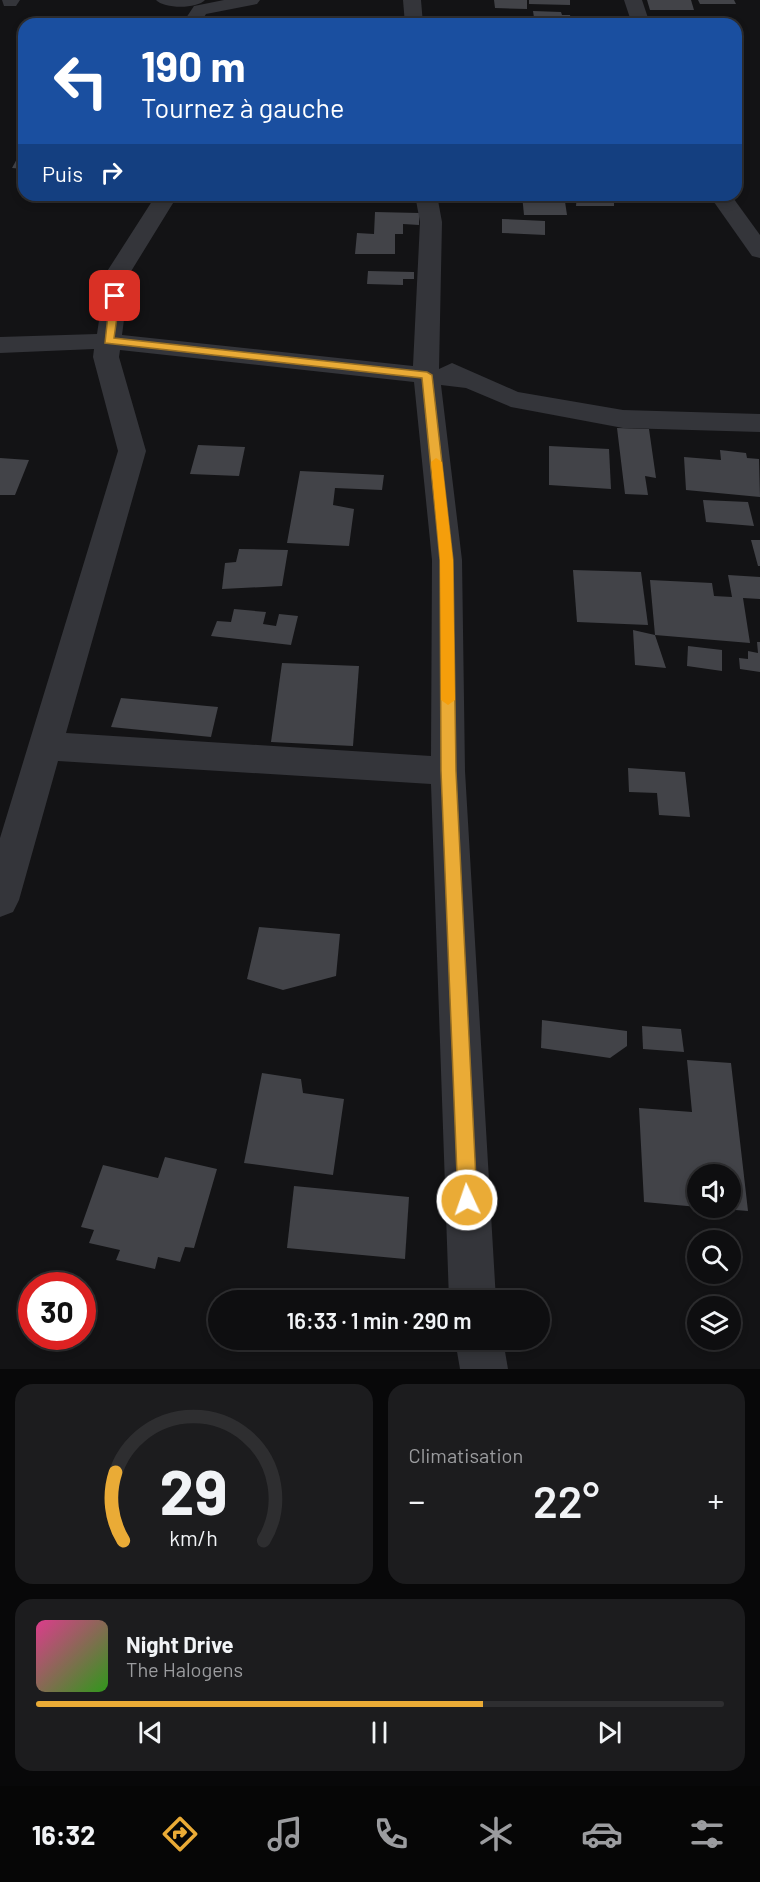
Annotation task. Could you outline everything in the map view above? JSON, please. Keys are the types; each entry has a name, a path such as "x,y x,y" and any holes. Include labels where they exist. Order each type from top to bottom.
{"street":[{"path":"165,0 196,0"},
{"path":"195,18 200,10 251,0"},
{"path":"412,0 414,18"},
{"path":"633,0 639,18"},
{"path":"0,900 132,451 106,357 118,273 162,201"},
{"path":"427,201 431,222 426,367 447,560 448,771 473,1290"},
{"path":"724,201 760,251"},
{"path":"0,345 109,340 426,367 471,380 511,399 622,419 760,423"},
{"path":"45,746 448,771"},
{"path":"481,1350 484,1369"}],"building":[{"path":"494,0 527,0 527,9 495,8"},
{"path":"529,0 570,0 570,5 529,4"},
{"path":"647,0 691,0 694,10 650,10"},
{"path":"698,0 734,0 736,4 700,4"},
{"path":"533,11 561,12 562,15 570,15 571,18 534,18"},
{"path":"18,157 18,168 12,168"},
{"path":"523,201 565,201 567,215 524,215"},
{"path":"576,201 614,201 614,206 576,206"},
{"path":"375,212 419,213 419,225 403,224 403,234 395,234 395,254 355,254 357,233 374,234"},
{"path":"502,219 545,221 545,235 502,233"},
{"path":"368,271 414,272 414,279 403,279 403,285 367,284"},
{"path":"617,428 649,429 656,478 645,476 648,495 625,494"},
{"path":"198,445 245,447 239,476 190,474"},
{"path":"549,446 609,449 611,489 549,485"},
{"path":"720,450 746,453 747,458 759,459 760,497 686,490 684,457 721,460"},
{"path":"0,458 29,460 15,495 0,495"},
{"path":"300,471 384,475 382,490 335,488 333,505 354,509 349,546 287,543"},
{"path":"703,500 748,502 754,526 706,522"},
{"path":"751,540 760,540 760,566 758,566"},
{"path":"239,549 288,550 282,586 222,589 225,563 236,562"},
{"path":"573,570 641,572 648,625 577,622"},
{"path":"728,575 760,577 760,599 743,598 750,643 655,635 650,580 712,583 714,596 732,597"},
{"path":"234,609 266,612 263,624 276,626 279,614 298,616 291,645 211,636 217,621 231,622"},
{"path":"633,630 655,635 666,668 635,665"},
{"path":"757,642 760,642 760,672 740,669 739,658 748,659 748,651 758,653"},
{"path":"688,646 722,650 722,671 687,666"},
{"path":"282,663 359,666 353,746 271,742"},
{"path":"121,698 218,707 211,737 111,727"},
{"path":"628,768 685,772 690,817 659,815 657,793 629,792"},
{"path":"259,927 340,934 336,976 283,990 247,979"},
{"path":"542,1020 627,1031 627,1046 610,1058 541,1048"},
{"path":"642,1026 681,1029 684,1052 643,1049"},
{"path":"687,1060 731,1063 748,1211 741,1210 741,1164 687,1164 687,1206 644,1202 639,1108 692,1112"},
{"path":"262,1073 301,1079 303,1093 344,1099 333,1175 244,1163"},
{"path":"165,1157 217,1169 194,1248 185,1247 180,1262 158,1257 155,1269 116,1260 120,1250 89,1243 94,1230 81,1227 103,1165 158,1178"},
{"path":"294,1186 409,1197 405,1259 287,1248"}],"slow traffic":[{"path":"436,462 447,560 448,700"}],"route":[{"path":"115,296 109,340 427,375 447,560 448,771 467,1200"}]}
